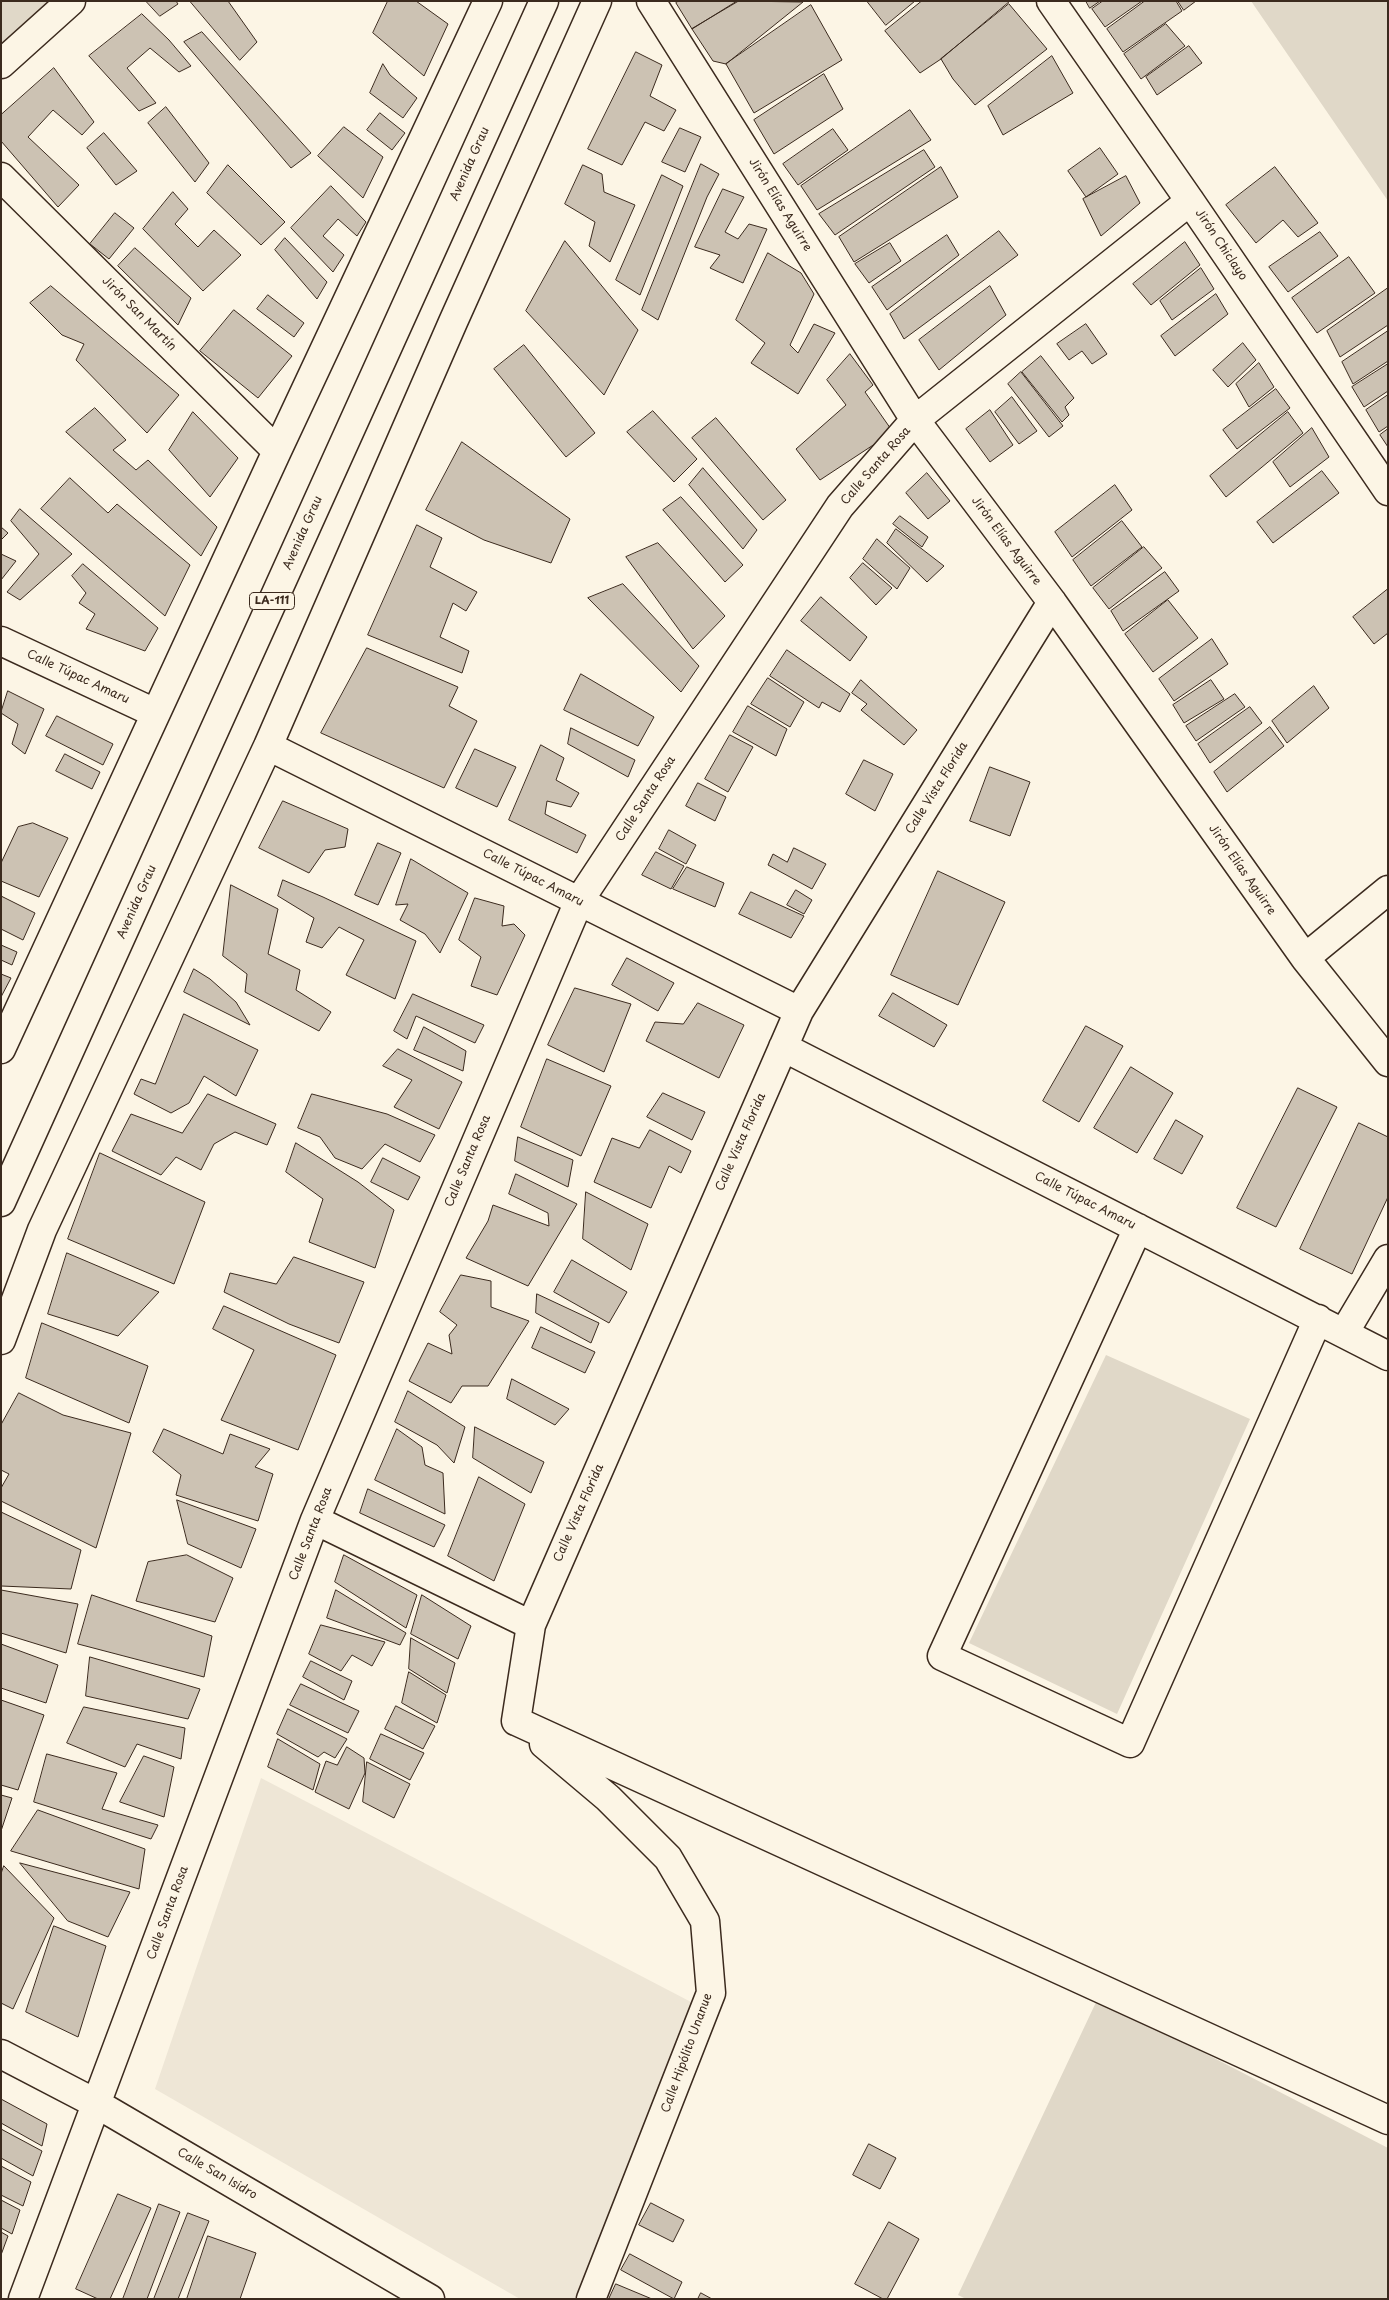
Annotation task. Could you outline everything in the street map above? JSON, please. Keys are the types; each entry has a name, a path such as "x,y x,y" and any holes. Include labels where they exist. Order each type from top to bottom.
{"street":[{"path":"1,64 71,1"},
{"path":"1,1049 155,713 488,1"},
{"name":"Avenida Grau","path":"1,1202 544,1"},
{"path":"1,1340 42,1230 268,746 453,322 597,1"},
{"name":"Jirón Elías Aguirre","path":"651,1 916,420 1052,602 1305,958 1388,1062"},
{"name":"Jirón Chiclayo","path":"1051,1 1190,200 1388,491"},
{"name":"Jirón San Martín","path":"1,177 277,451"},
{"name":"Calle Santa Rosa","path":"23,2299 315,1520 578,901 840,506 916,420 1190,200"},
{"name":"Calle Vista Florida","path":"516,1721 531,1625 799,1010 1052,602"},
{"name":"Calle Túpac Amaru","path":"1,641 155,713"},
{"name":"Calle Túpac Amaru","path":"268,746 799,1010"},
{"path":"1305,958 1388,890"},
{"name":"Calle Túpac Amaru","path":"782,1046 1388,1356"},
{"path":"1138,1228 942,1656 1130,1743 1318,1319"},
{"path":"1344,1333 1388,1259"},
{"path":"315,1520 531,1625"},
{"path":"516,1721 1388,2120"},
{"name":"Calle Hipólito Unanue","path":"516,1721 608,1798 668,1858 705,1921 711,1993 591,2299"},
{"name":"Calle San Isidro","path":"1,2054 97,2104 430,2299"}],"shaded area":[{"path":"1,1 71,1 1,64"},
{"path":"1251,1 1388,1 1388,201"},
{"path":"1106,1355 1250,1419 1117,1714 969,1643"},
{"path":"261,1778 693,2003 579,2299 520,2299 155,2089"},
{"path":"1098,1998 1388,2148 1388,2299 966,2299 958,2295"}],"building":[{"path":"146,1 176,1 178,4 160,16"},
{"path":"190,1 228,1 257,42 240,60"},
{"path":"388,1 416,1 448,24 424,76 373,33"},
{"path":"679,1 737,1 692,29 676,3"},
{"path":"739,1 803,2 726,64 713,61 692,29"},
{"path":"867,1 915,1 886,25"},
{"path":"922,1 1010,1 941,59 920,73 885,31"},
{"path":"1086,1 1100,1 1090,8"},
{"path":"1103,1 1142,1 1105,27 1092,9"},
{"path":"1145,1 1176,1 1182,11 1123,52 1107,29"},
{"path":"1178,1 1196,1 1184,10"},
{"path":"1009,4 1047,49 975,105 953,79 941,59"},
{"path":"811,5 842,60 754,113 726,64"},
{"path":"142,14 169,40 191,66 179,72 150,48 127,68 156,103 139,111 89,56"},
{"path":"1166,24 1185,46 1141,79 1124,54"},
{"path":"202,32 311,153 291,168 184,42"},
{"path":"1189,46 1202,63 1157,95 1146,77"},
{"path":"636,52 662,65 650,96 676,110 664,131 645,122 622,165 588,149"},
{"path":"1052,56 1073,93 1003,135 988,106"},
{"path":"383,64 390,75 417,98 403,118 370,93"},
{"path":"54,68 94,122 82,135 53,110 28,137 79,185 58,207 1,141 1,115"},
{"path":"824,74 843,109 774,154 754,120"},
{"path":"166,107 209,163 195,182 148,123"},
{"path":"910,110 931,140 817,210 801,186"},
{"path":"380,113 405,133 392,150 367,130"},
{"path":"344,127 383,157 363,198 318,156"},
{"path":"680,128 701,137 685,172 662,162"},
{"path":"833,129 848,150 798,185 783,164"},
{"path":"104,133 137,171 116,185 87,148"},
{"path":"1100,148 1118,174 1086,197 1068,171"},
{"path":"924,150 935,167 835,235 819,214"},
{"path":"701,164 719,174 707,197 658,320 642,310"},
{"path":"228,165 285,222 261,245 207,193"},
{"path":"583,165 602,174 604,192 635,205 610,262 589,246 595,222 565,204"},
{"path":"941,167 958,197 854,262 839,237"},
{"path":"1275,167 1318,223 1298,237 1283,220 1256,243 1226,205"},
{"path":"662,175 683,186 640,295 616,280"},
{"path":"1126,176 1140,203 1101,236 1083,199"},
{"path":"331,186 366,222 357,236 338,219 323,236 344,255 333,272 291,228"},
{"path":"723,189 744,197 725,232 738,239 749,224 767,229 743,283 710,268 720,255 695,247"},
{"path":"173,192 188,209 175,224 198,247 214,230 241,255 203,291 143,229"},
{"path":"115,213 134,228 109,259 90,244"},
{"path":"999,231 1018,255 904,339 890,314"},
{"path":"1320,232 1338,256 1288,292 1269,267"},
{"path":"947,235 959,255 887,310 872,287"},
{"path":"285,238 327,282 317,299 275,250"},
{"path":"565,241 638,330 604,395 526,311"},
{"path":"1185,242 1200,265 1151,305 1133,284"},
{"path":"890,243 901,261 869,283 855,264"},
{"path":"135,248 191,298 178,325 118,266"},
{"path":"768,253 801,273 814,294 790,345 798,353 814,324 835,333 798,394 751,363 765,343 736,320"},
{"path":"1349,257 1375,293 1317,333 1292,298"},
{"path":"1201,268 1214,289 1172,320 1160,301"},
{"path":"51,286 179,395 147,433 76,360 84,344 62,335 30,303"},
{"path":"990,286 1006,315 939,370 919,340"},
{"path":"1388,288 1388,325 1340,357 1327,331"},
{"path":"1216,294 1228,314 1175,356 1161,336"},
{"path":"268,295 304,323 294,337 257,309"},
{"path":"234,310 292,356 258,398 200,351"},
{"path":"1086,324 1107,354 1092,364 1082,351 1069,360 1057,344"},
{"path":"1388,331 1388,361 1353,384 1342,362"},
{"path":"1243,343 1256,360 1228,387 1213,370"},
{"path":"524,345 595,433 566,457 494,369"},
{"path":"850,354 873,385 865,392 893,432 820,480 796,449 846,405 827,380"},
{"path":"1041,356 1074,398 1065,407 1069,415 1062,422 1022,372"},
{"path":"1259,363 1274,387 1249,407 1236,384"},
{"path":"1388,364 1388,391 1364,407 1352,387"},
{"path":"1021,372 1063,426 1049,437 1008,384"},
{"path":"1276,389 1290,408 1237,449 1223,430"},
{"path":"1388,395 1388,426 1379,432 1366,410"},
{"path":"1012,397 1037,431 1019,444 995,412"},
{"path":"95,408 126,440 113,450 136,470 148,460 217,527 201,556 66,432"},
{"path":"990,410 1013,445 990,462 966,429"},
{"path":"653,411 697,459 674,482 627,432"},
{"path":"193,412 238,458 210,497 169,450"},
{"path":"1288,412 1303,433 1226,497 1210,476"},
{"path":"716,418 786,500 763,520 692,438"},
{"path":"1312,428 1329,457 1290,487 1273,462"},
{"path":"1388,429 1388,447 1380,435"},
{"path":"462,442 570,519 551,563 484,540 426,510"},
{"path":"703,468 757,530 743,549 689,485"},
{"path":"1322,471 1339,493 1273,543 1257,522"},
{"path":"927,473 950,501 928,519 906,493"},
{"path":"70,478 108,513 117,504 190,565 165,616 41,509"},
{"path":"1115,485 1132,510 1072,557 1055,532"},
{"path":"681,497 743,565 725,582 663,510"},
{"path":"20,509 72,554 20,600 7,592 39,554 11,521"},
{"path":"900,516 928,537 922,547 893,524"},
{"path":"1122,521 1142,547 1091,586 1073,560"},
{"path":"417,525 442,538 430,567 477,592 466,611 453,603 440,637 469,651 462,673 368,635"},
{"path":"1,527 8,533 1,540"},
{"path":"896,529 944,566 927,582 887,543"},
{"path":"877,539 910,568 897,589 863,559"},
{"path":"658,543 725,616 693,649 626,557"},
{"path":"1144,547 1162,568 1109,609 1093,588"},
{"path":"1,554 16,561 1,580"},
{"path":"863,563 892,588 876,605 850,578"},
{"path":"83,564 158,628 145,651 86,629 95,614 79,603 86,593 72,576"},
{"path":"1165,572 1179,591 1123,631 1111,611"},
{"path":"623,584 699,666 681,692 588,598"},
{"path":"1388,589 1388,633 1374,644 1353,617"},
{"path":"821,597 867,637 850,661 801,621"},
{"path":"1168,600 1198,638 1153,672 1125,634"},
{"path":"1212,639 1228,664 1174,701 1159,679"},
{"path":"367,648 458,687 449,706 477,721 444,788 321,733"},
{"path":"787,650 850,694 840,712 822,702 819,708 770,676"},
{"path":"581,674 654,717 638,746 564,710"},
{"path":"768,678 804,702 790,727 751,704"},
{"path":"861,680 917,730 904,745 861,710 867,704 852,693"},
{"path":"1211,680 1224,699 1184,723 1173,705"},
{"path":"1314,686 1329,708 1287,743 1272,721"},
{"path":"8,691 44,709 25,754 12,744 18,724 1,713"},
{"path":"1235,694 1245,707 1196,741 1186,726"},
{"path":"748,706 787,729 776,756 733,732"},
{"path":"1250,707 1262,723 1210,763 1198,744"},
{"path":"57,716 113,744 103,765 46,736"},
{"path":"1270,727 1284,746 1227,792 1214,772"},
{"path":"571,728 635,760 628,777 568,744"},
{"path":"730,735 753,747 728,792 705,779"},
{"path":"541,745 564,758 556,780 579,793 571,807 547,801 545,814 586,835 577,853 509,820"},
{"path":"475,749 516,767 497,807 456,788"},
{"path":"65,754 100,772 92,789 56,771"},
{"path":"864,760 893,774 875,811 846,794"},
{"path":"990,767 1030,782 1010,836 970,821"},
{"path":"698,783 726,797 715,821 686,806"},
{"path":"283,801 348,829 345,847 325,850 309,873 259,848"},
{"path":"33,823 68,838 39,897 1,881 1,863 18,827"},
{"path":"669,830 696,845 686,864 659,849"},
{"path":"378,843 401,853 378,905 355,895"},
{"path":"794,848 826,864 812,889 768,865 773,854 787,862"},
{"path":"656,852 684,866 671,889 642,875"},
{"path":"411,859 468,893 440,953 425,934 400,920 408,904 396,905"},
{"path":"687,867 724,883 715,907 673,889"},
{"path":"938,871 1005,902 958,1005 891,975"},
{"path":"283,880 416,941 395,999 346,975 364,940 339,927 322,948 306,942 314,918 278,896"},
{"path":"231,885 278,909 268,954 300,970 296,990 331,1012 319,1031 245,992 247,974 223,956"},
{"path":"796,890 812,900 804,914 787,905"},
{"path":"751,892 804,916 791,938 739,914"},
{"path":"1,896 35,913 23,940 1,929"},
{"path":"475,898 504,906 502,926 514,924 525,935 497,995 471,986 481,957 459,940"},
{"path":"1,945 17,952 12,965 1,960"},
{"path":"627,958 674,983 658,1011 612,985"},
{"path":"194,969 210,979 236,1002 250,1025 184,992"},
{"path":"1,974 11,978 1,997"},
{"path":"575,988 631,1004 604,1072 548,1045"},
{"path":"893,993 947,1025 934,1047 879,1016"},
{"path":"413,994 484,1025 475,1043 416,1016 407,1039 394,1031"},
{"path":"698,1003 744,1025 719,1078 646,1041 655,1022 683,1024"},
{"path":"184,1014 258,1050 236,1096 204,1076 189,1103 171,1113 134,1094 141,1079 155,1084"},
{"path":"1086,1026 1123,1046 1079,1122 1043,1101"},
{"path":"424,1027 466,1051 463,1071 414,1050"},
{"path":"398,1049 462,1082 439,1129 394,1107 412,1080 383,1066"},
{"path":"547,1059 611,1086 581,1156 521,1127"},
{"path":"1131,1067 1173,1093 1137,1153 1094,1128"},
{"path":"1298,1088 1337,1107 1276,1227 1237,1208"},
{"path":"663,1093 705,1112 692,1140 647,1117"},
{"path":"208,1094 276,1124 267,1145 235,1132 214,1144 201,1170 176,1157 161,1175 112,1151 131,1114 182,1133"},
{"path":"312,1094 387,1114 435,1135 420,1162 385,1144 362,1169 335,1158 320,1137 298,1128"},
{"path":"1176,1120 1203,1136 1182,1174 1154,1159"},
{"path":"1359,1123 1388,1137 1388,1197 1352,1274 1300,1249"},
{"path":"650,1130 691,1151 681,1173 669,1166 651,1208 594,1182 612,1138 639,1148"},
{"path":"518,1137 573,1160 568,1187 515,1161"},
{"path":"296,1143 358,1182 394,1210 375,1268 309,1242 323,1199 286,1172"},
{"path":"100,1153 205,1202 174,1284 68,1239"},
{"path":"383,1158 420,1177 408,1200 371,1182"},
{"path":"516,1174 577,1204 528,1286 466,1258 488,1221 493,1205 549,1226 548,1213 509,1194"},
{"path":"586,1192 648,1224 631,1270 583,1239"},
{"path":"67,1253 159,1292 118,1336 48,1314"},
{"path":"294,1257 364,1282 339,1343 289,1324 224,1292 230,1273 276,1284"},
{"path":"572,1260 627,1292 609,1323 554,1292"},
{"path":"461,1275 491,1281 491,1307 529,1321 488,1386 462,1386 451,1403 409,1381 428,1343 452,1354 449,1335 457,1325 440,1312"},
{"path":"537,1294 599,1323 591,1343 536,1313"},
{"path":"224,1306 336,1355 298,1450 221,1420 254,1350 213,1329"},
{"path":"42,1323 148,1366 129,1423 26,1378"},
{"path":"541,1327 595,1352 585,1373 532,1348"},
{"path":"512,1379 569,1409 555,1425 507,1399"},
{"path":"408,1391 465,1427 454,1463 437,1445 395,1422"},
{"path":"19,1393 63,1415 131,1433 96,1548 1,1501 1,1488 9,1474 1,1470 1,1425"},
{"path":"475,1427 544,1462 531,1493 473,1458"},
{"path":"164,1429 223,1454 230,1434 270,1449 255,1467 273,1474 258,1521 176,1495 181,1475 153,1452"},
{"path":"397,1429 422,1447 425,1465 443,1473 445,1514 375,1480"},
{"path":"479,1477 525,1504 494,1581 448,1556"},
{"path":"368,1489 445,1525 434,1547 360,1513"},
{"path":"177,1500 256,1529 241,1568 188,1544"},
{"path":"1,1512 81,1550 71,1589 1,1586"},
{"path":"187,1555 233,1578 215,1622 136,1601 148,1562"},
{"path":"344,1555 417,1595 406,1628 335,1582"},
{"path":"1,1590 78,1604 66,1653 1,1633"},
{"path":"336,1590 406,1633 400,1645 327,1618"},
{"path":"92,1595 212,1636 204,1677 78,1644"},
{"path":"422,1595 471,1626 458,1659 411,1634"},
{"path":"321,1625 385,1642 372,1666 352,1655 341,1671 309,1654"},
{"path":"411,1638 455,1663 447,1693 409,1669"},
{"path":"1,1644 58,1665 46,1703 1,1688"},
{"path":"90,1657 200,1689 188,1719 86,1696"},
{"path":"311,1661 352,1681 344,1700 303,1677"},
{"path":"409,1672 446,1695 437,1723 402,1703"},
{"path":"301,1684 359,1711 348,1733 290,1705"},
{"path":"1,1700 44,1715 18,1790 1,1785"},
{"path":"396,1706 435,1726 423,1749 385,1729"},
{"path":"84,1707 185,1728 181,1759 137,1744 125,1767 67,1743"},
{"path":"288,1709 347,1739 335,1758 324,1752 318,1757 277,1734"},
{"path":"381,1734 424,1753 410,1780 370,1759"},
{"path":"278,1739 320,1764 313,1790 268,1767"},
{"path":"347,1747 364,1758 365,1773 349,1809 315,1792 326,1761 337,1765"},
{"path":"47,1754 117,1773 102,1809 158,1825 151,1839 34,1802"},
{"path":"144,1756 174,1767 164,1817 120,1802"},
{"path":"367,1762 410,1784 394,1818 363,1802"},
{"path":"1,1795 12,1798 1,1831"},
{"path":"38,1810 145,1849 139,1889 11,1851"},
{"path":"20,1863 130,1892 108,1937 68,1921"},
{"path":"4,1866 54,1918 13,2009 1,2003 1,1874"},
{"path":"54,1926 106,1946 78,2037 26,2012"},
{"path":"1,2099 47,2124 42,2146 1,2123"},
{"path":"1,2129 42,2151 33,2176 1,2158"},
{"path":"869,2144 896,2158 880,2189 853,2175"},
{"path":"1,2166 31,2182 23,2206 1,2195"},
{"path":"118,2194 151,2208 110,2299 98,2299 76,2289"},
{"path":"1,2200 20,2210 12,2234 1,2228"},
{"path":"651,2203 684,2220 673,2242 639,2225"},
{"path":"159,2204 180,2212 147,2299 123,2299"},
{"path":"188,2213 209,2221 178,2299 154,2299"},
{"path":"889,2222 919,2239 887,2299 883,2299 855,2284"},
{"path":"1,2232 8,2236 1,2255"},
{"path":"208,2236 256,2253 240,2299 187,2299"},
{"path":"630,2254 682,2282 674,2299 621,2270"},
{"path":"616,2284 652,2299 609,2299"},
{"path":"701,2293 712,2299 698,2299"}]}
